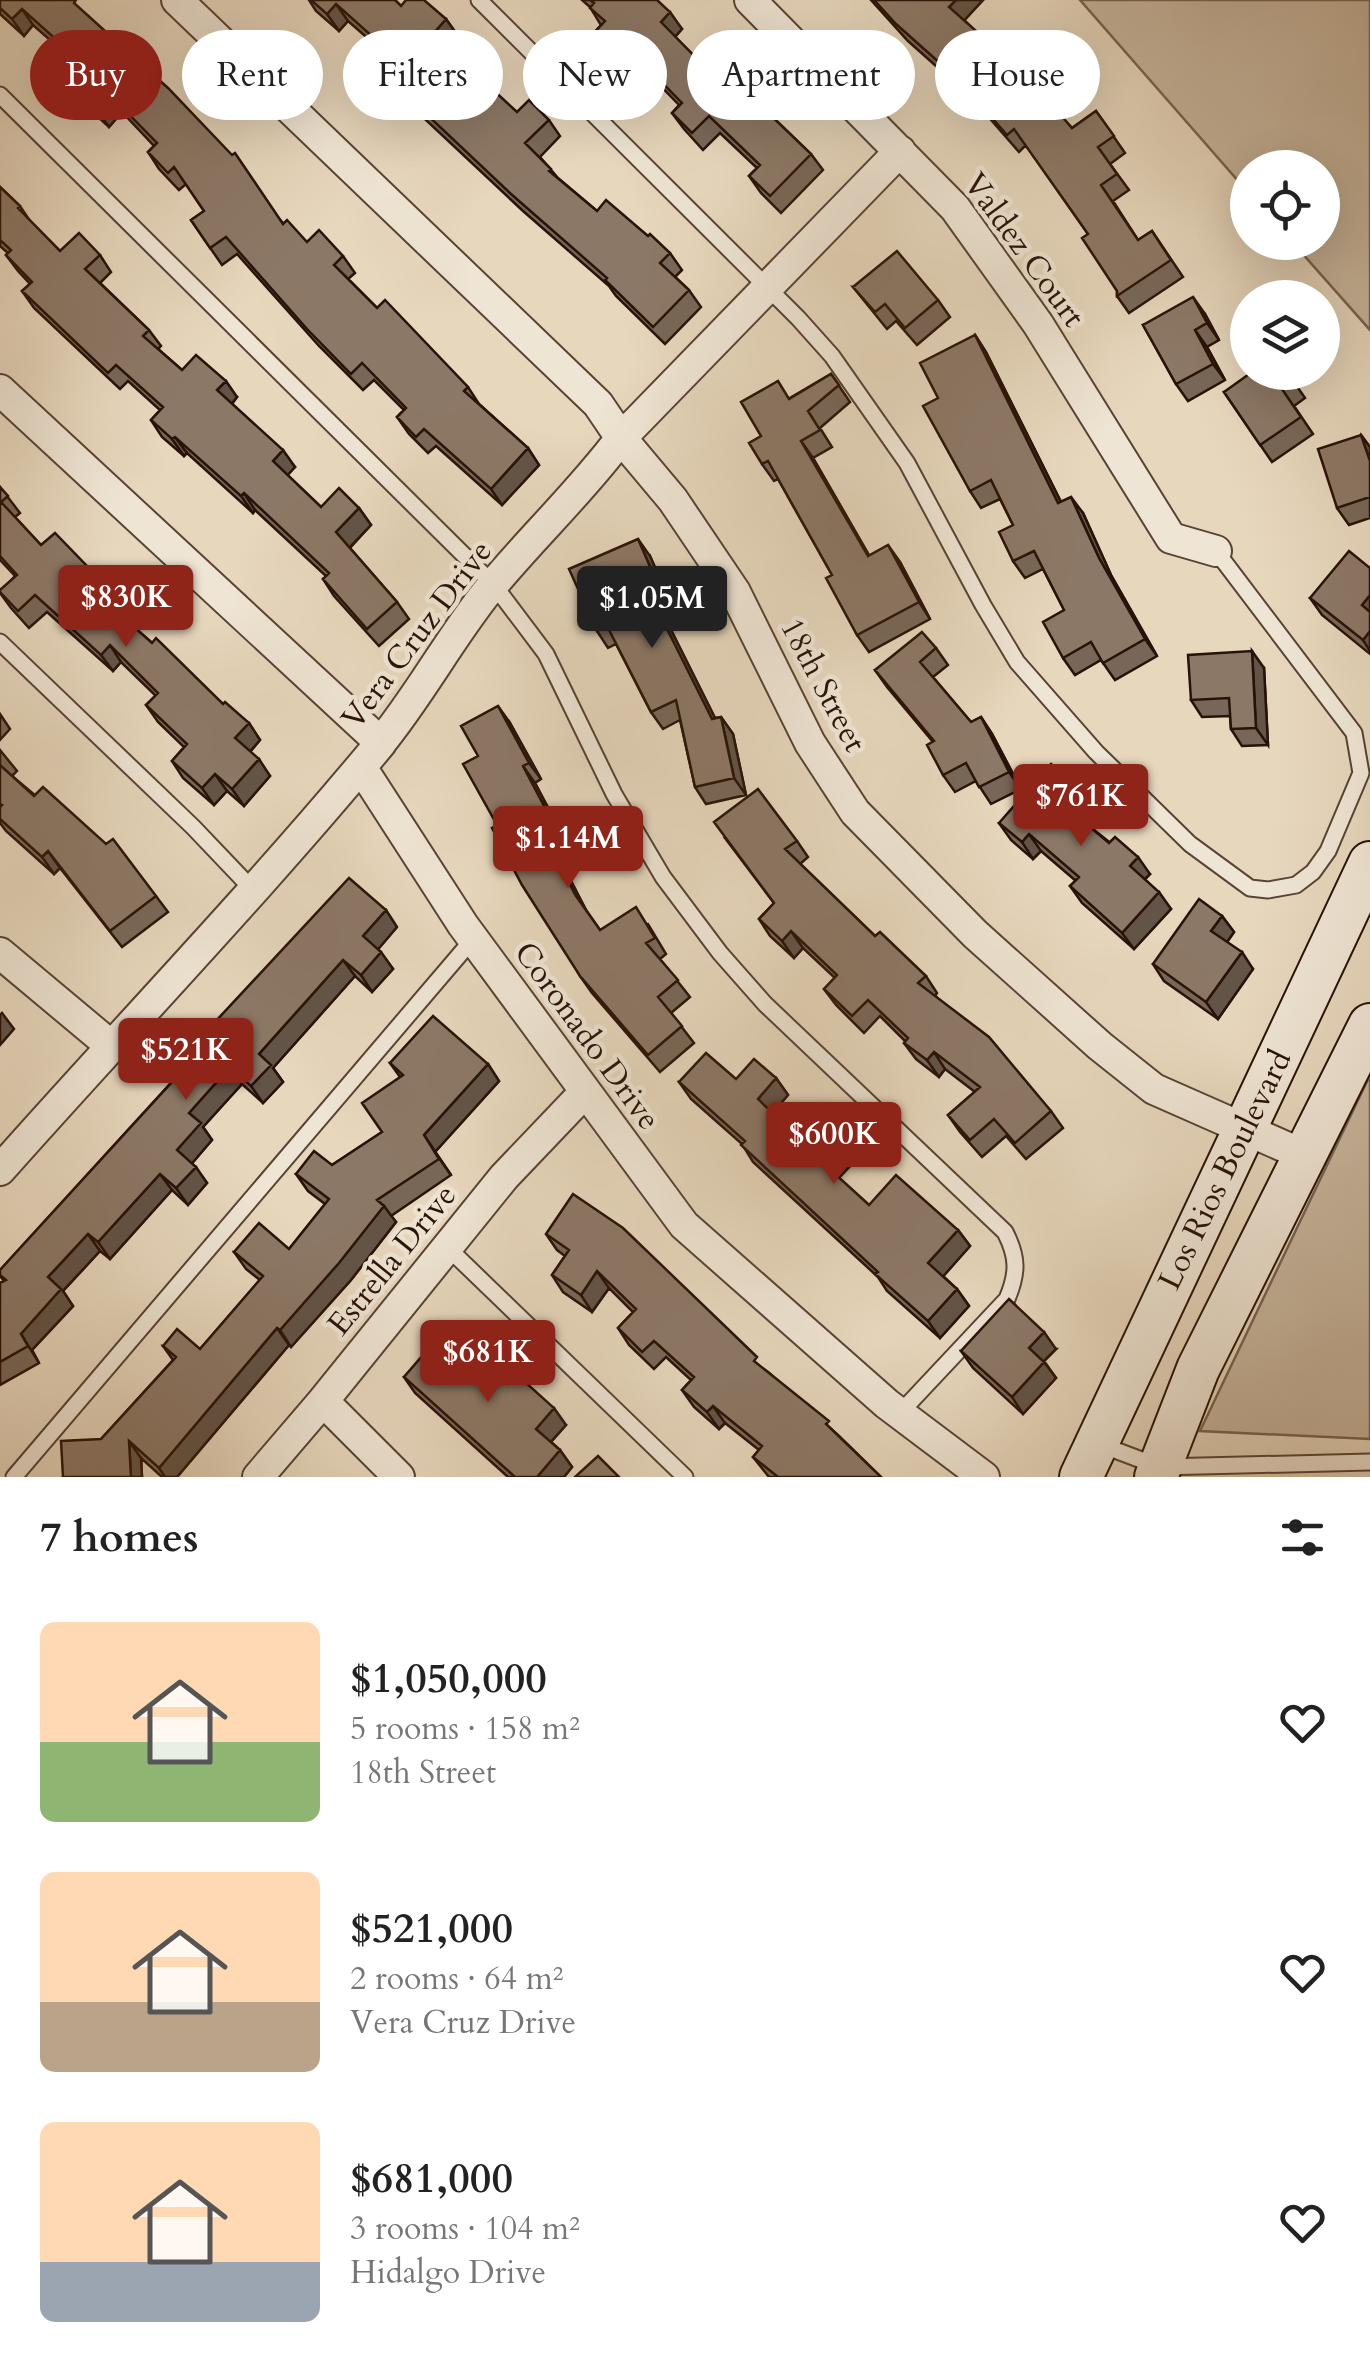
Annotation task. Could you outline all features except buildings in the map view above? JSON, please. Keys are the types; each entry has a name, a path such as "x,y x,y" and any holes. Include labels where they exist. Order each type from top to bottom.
{"main road":[{"name":"Los Rios Boulevard","path":"1088,1460 1370,863"},
{"name":"Los Rios Boulevard","path":"1158,1472 1198,1369 1370,1025"}],"street":[{"name":"18th Street","path":"176,0 598,404 673,500 735,592 810,742 855,812 975,934 1154,1089 1306,1156"},
{"name":"Valdez Court","path":"750,0 955,208 1038,324 1171,538 1216,551"},
{"name":"Vera Cruz Drive","path":"0,1170 254,891 381,743 494,584 592,477 621,438 900,151"},
{"path":"0,390 381,743"},
{"name":"Coronado Drive","path":"381,743 361,767 474,940 684,1225 900,1414 984,1477"},
{"path":"0,953 110,1045"},
{"name":"Estrella Drive","path":"258,1477 504,1177 584,1092"},
{"path":"324,1401 398,1477"}],"lane":[{"path":"479,0 832,356 907,463 1016,662 1096,752 1190,844 1250,888 1268,890 1296,885 1313,872 1328,851 1361,774 1358,748 1354,733 1216,551"},
{"path":"0,95 494,584 546,654 614,794 663,877 720,953 765,1004 998,1224 1016,1252 1016,1277 1007,1300 900,1414"},
{"path":"0,642 194,826 254,891"},
{"path":"14,1477 474,940"},
{"path":"447,1247 684,1477"},
{"path":"1088,1460 1158,1472 1370,1462"}],"shaded area":[{"path":"1080,0 1370,0 1370,330 1340,296 1340,280 1326,280 1308,260 1340,260 1340,150 1230,150 1230,172"},
{"path":"1370,1075 1370,1439 1200,1431"}]}
